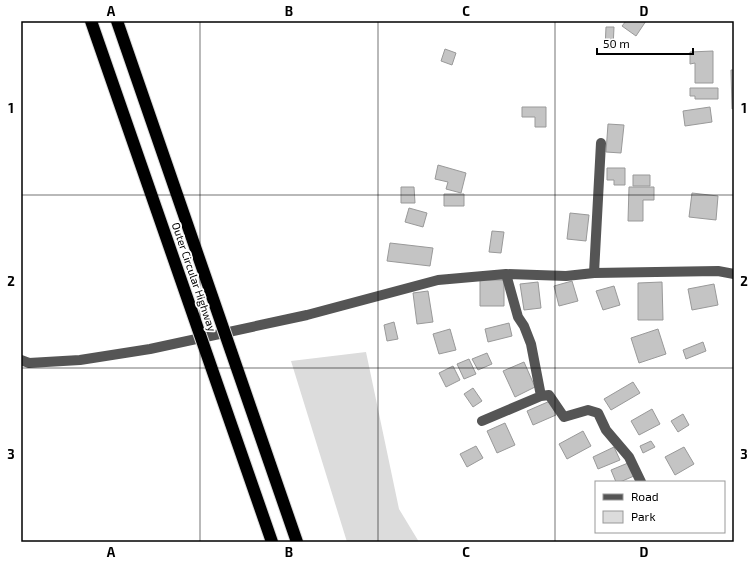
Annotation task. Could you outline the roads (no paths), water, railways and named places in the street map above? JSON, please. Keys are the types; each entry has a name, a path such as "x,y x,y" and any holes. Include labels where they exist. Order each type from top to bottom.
{"highway":[{"name":"Outer Circular Highway","path":"91,21 272,542"},
{"name":"Outer Circular Highway","path":"117,21 297,542"}],"street":[{"path":"594,273 601,143"},
{"path":"21,360 30,363 80,360 150,349 307,315 438,280 506,274 566,276 594,273 718,271 734,274"},
{"path":"506,274 518,317 524,326 530,344 541,396"},
{"path":"482,421 541,396 549,395 564,417 588,410 598,413 606,430 629,457 641,481"}]}
